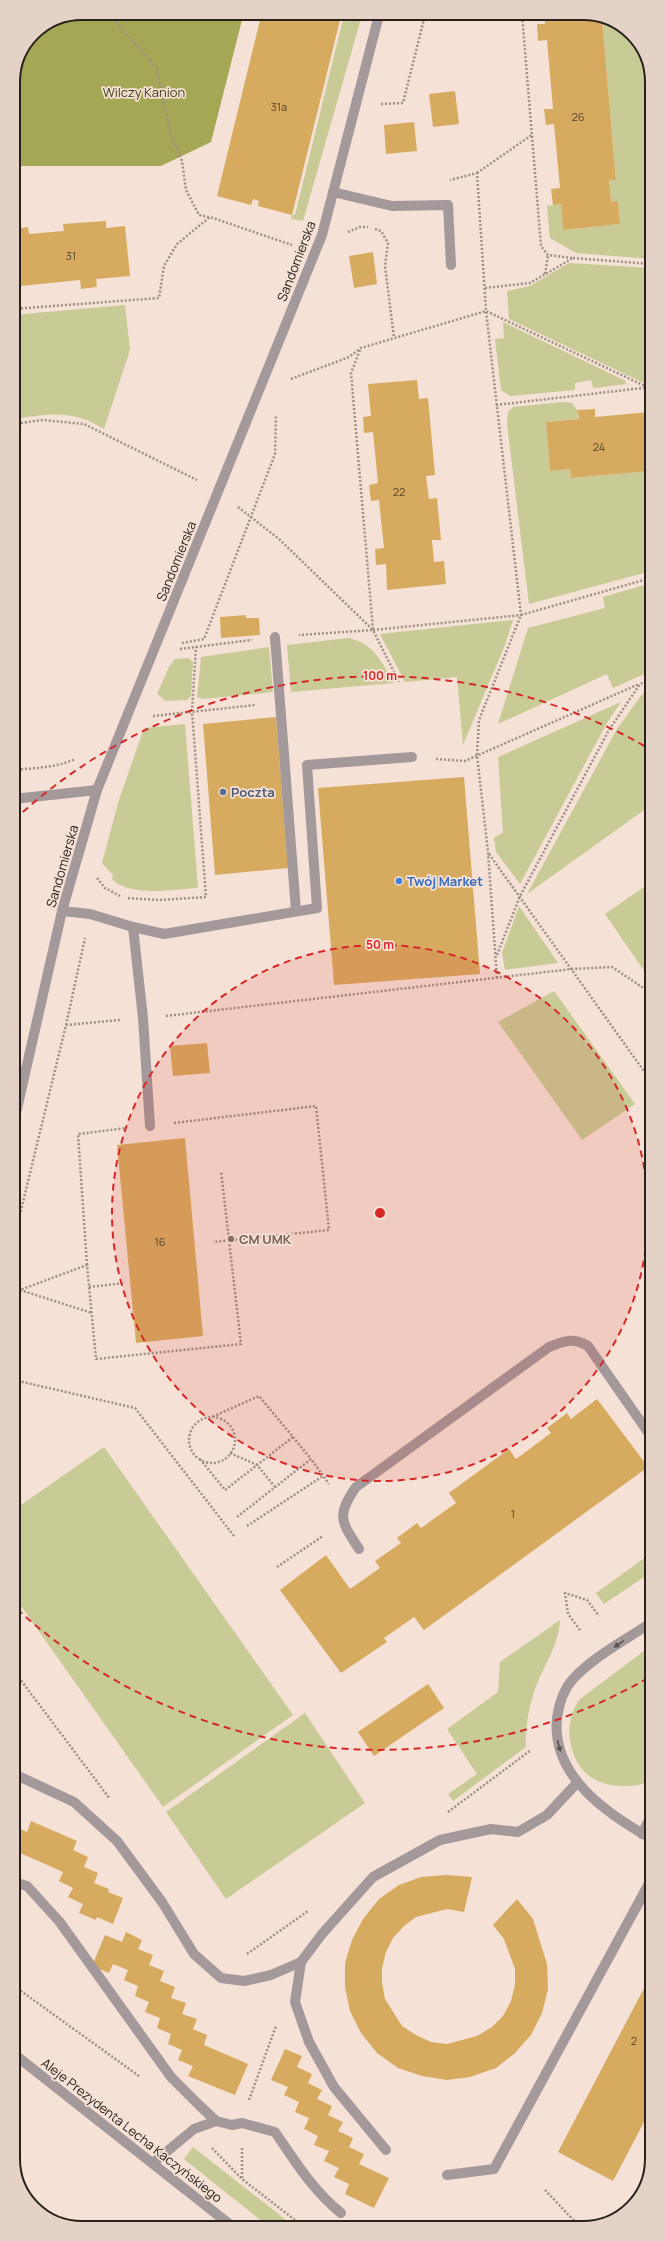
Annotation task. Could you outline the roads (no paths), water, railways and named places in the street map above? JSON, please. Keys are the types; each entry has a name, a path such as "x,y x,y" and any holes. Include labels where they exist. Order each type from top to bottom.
{"street":[{"name":"Sandomierska","path":"20,1096 62,911 97,790 315,252 333,192 378,20"},
{"path":"333,192 392,206 448,205 451,265"},
{"path":"275,637 296,910"},
{"path":"62,911 90,914 133,927 164,934 296,910 318,908 307,765 412,757"},
{"path":"20,798 97,790"},
{"path":"133,927 142,1018 150,1126"},
{"path":"359,1549 342,1516 344,1504 356,1488 549,1347 564,1342 578,1340 588,1346 645,1428"},
{"path":"645,1627 589,1664 572,1680 559,1702 556,1733 563,1759 577,1783 598,1804 645,1836"},
{"path":"20,1777 74,1802 117,1841 162,1902 194,1954 221,1978 244,1981 271,1975 301,1962"},
{"path":"386,2150 334,2087 309,2042 295,2002 301,1962 322,1934 374,1876 440,1840 491,1829 518,1832 547,1814 577,1783"},
{"path":"642,1834 645,1828"},
{"path":"20,1884 27,1886 59,1921 171,2077 216,2121 232,2125 242,2123 275,2132 302,2173 329,2203 341,2213"},
{"path":"447,2175 494,2169 645,1891"},
{"name":"Aleje Prezydenta Lecha Kaczyńskiego","path":"20,2059 224,2221"},
{"path":"153,2164 194,2129 216,2121"}],"place":[{"name":"Poczta","path":"223,792"},
{"name":"Twój Market","path":"399,881"},
{"name":"CM UMK","path":"231,1239"}],"park label":[{"name":"Wilczy Kanion","path":"144,92"}]}
